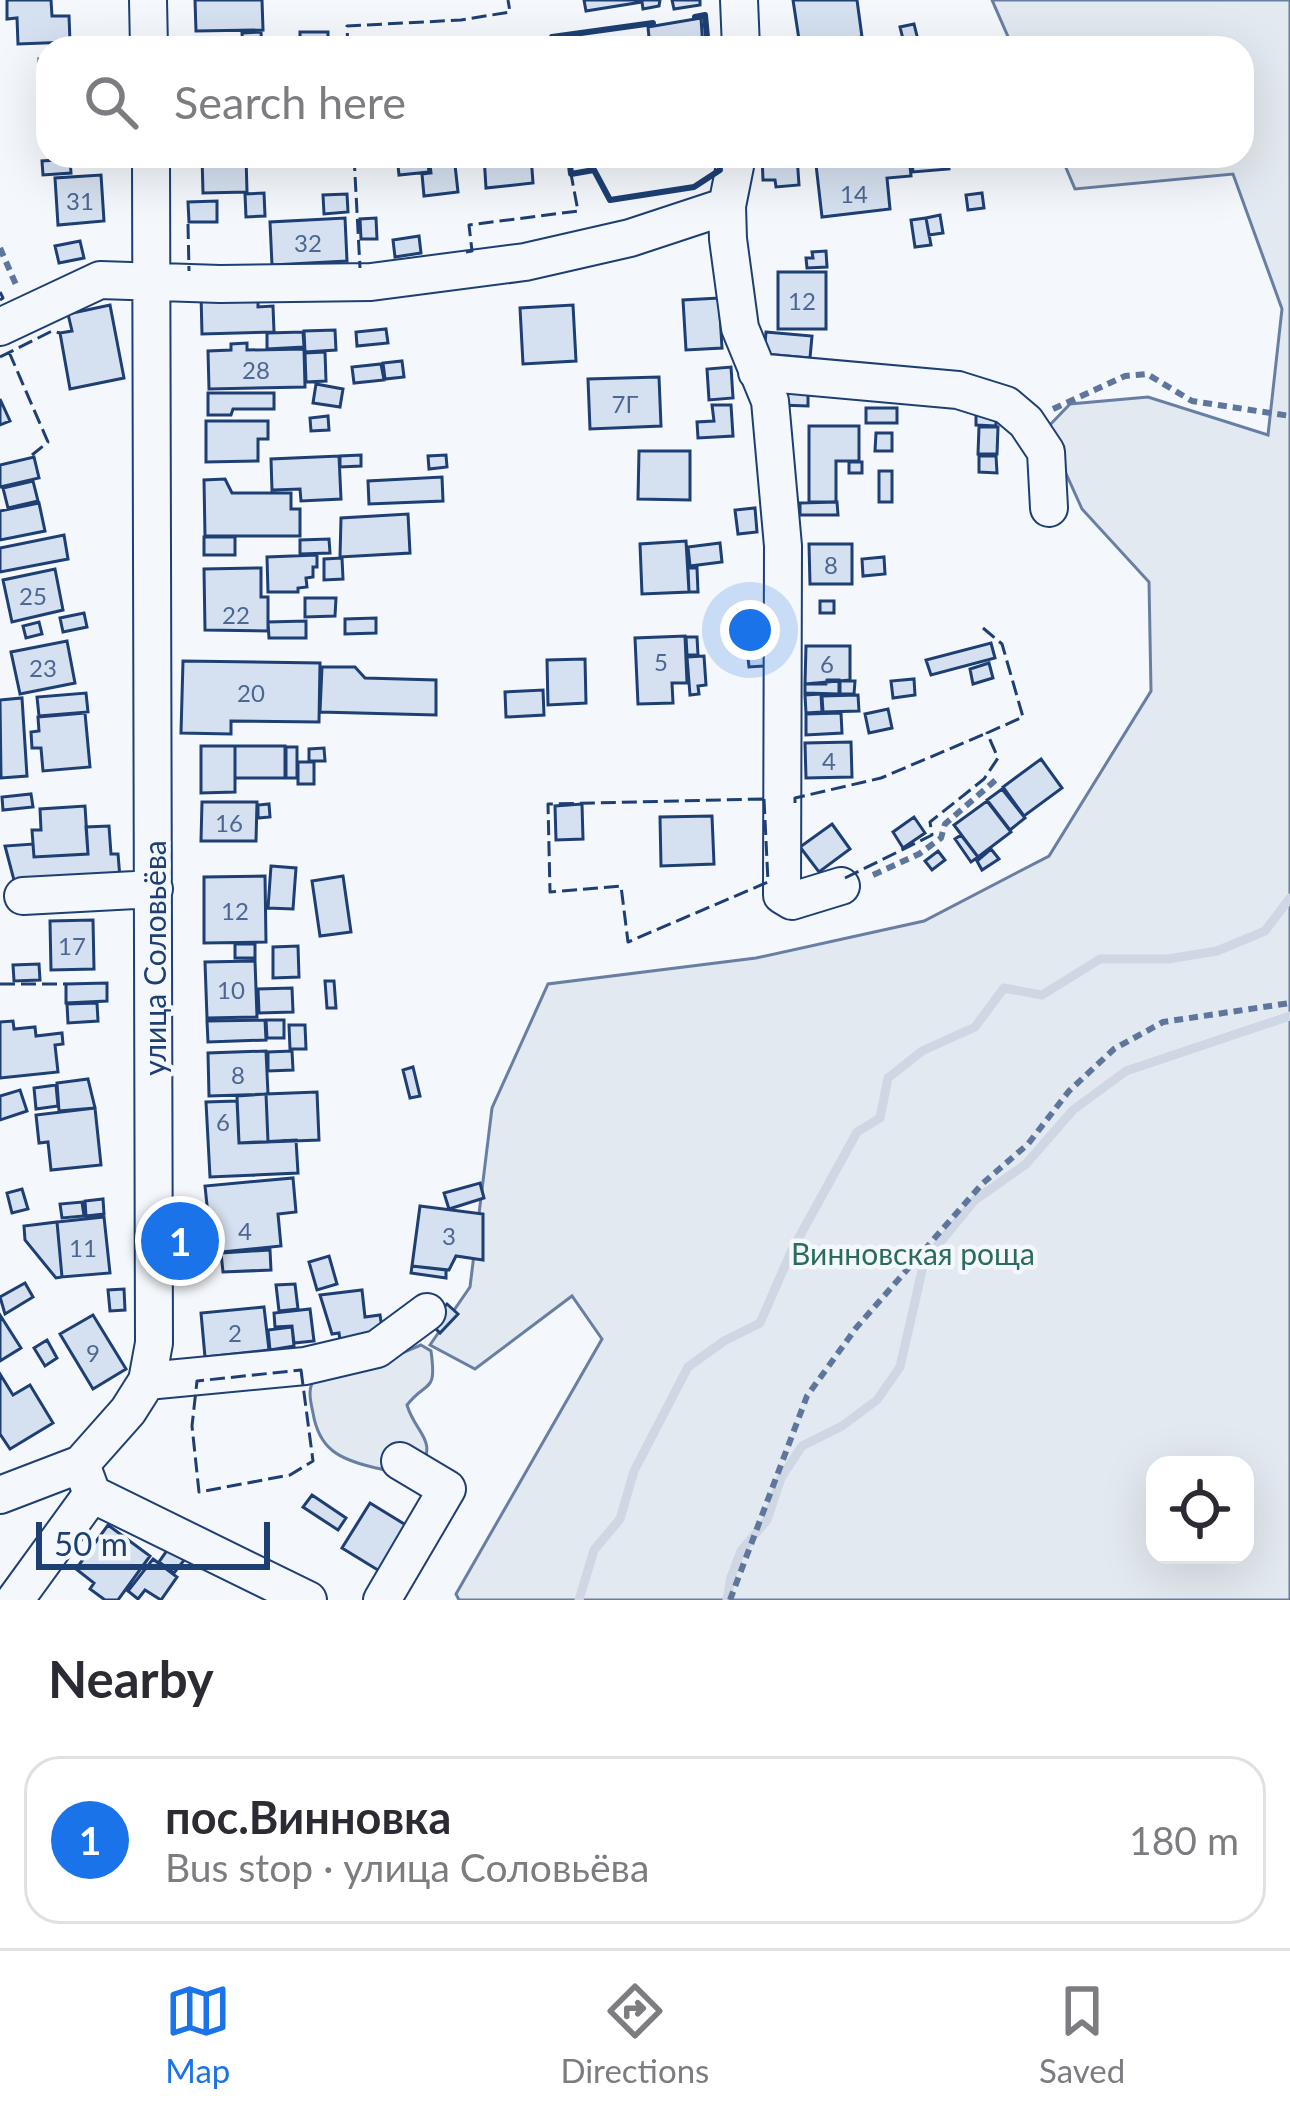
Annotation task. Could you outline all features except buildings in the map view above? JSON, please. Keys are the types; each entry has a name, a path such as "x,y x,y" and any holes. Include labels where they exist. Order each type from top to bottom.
{"street":[{"path":"148,0 149,36"},
{"path":"739,0 740,36"},
{"name":"улица Соловьёва","path":"15,1600 147,1381 154,1343 151,168"},
{"path":"735,168 728,206 740,328 770,401 783,546 782,895 792,901 841,886"},
{"path":"0,327 100,280 371,281 525,262 630,238 728,206"},
{"path":"757,372 958,390 1006,404 1046,452 1049,508"},
{"path":"23,896 154,889"},
{"path":"147,1381 305,1366 359,1353 377,1348 428,1312"},
{"path":"382,1600 447,1489 400,1462"},
{"path":"0,1495 87,1479 308,1600"}],"path":[{"path":"1021,417 1041,416 1125,376 1147,374 1192,401 1290,416"},
{"path":"841,886 919,854 941,838 945,824 998,778"},
{"path":"730,1600 807,1396 856,1328 982,1184 1028,1144 1069,1091 1114,1049 1162,1022 1290,1004"}],"green space":[{"name":"Винновская роща","path":"992,0 1290,0 1290,1600 459,1600 456,1594 602,1339 572,1296 475,1369 430,1345 470,1287 492,1108 548,984 756,958 924,921 1049,856 1151,691 1149,582 1082,509 1046,429 1070,404 1148,397 1268,435 1282,309 1233,174 1075,189 1066,168 1254,168 1254,36 1008,36"},
{"path":"421,1345 431,1351 431,1381 407,1405 426,1444 420,1471 372,1467 332,1450 320,1436 313,1413 310,1389 316,1376 385,1360"}],"waterway":[{"path":"579,1600 594,1550 620,1519 634,1471 688,1367 760,1323 791,1252 857,1132 880,1118 888,1078 922,1051 975,1027 1004,988 1042,995 1100,959 1168,959 1217,951 1265,931 1290,898"},
{"path":"727,1600 741,1551 767,1520 781,1478 802,1446 842,1426 877,1400 900,1367 924,1262 975,1200 1026,1164 1073,1110 1126,1071 1290,1016"}],"fence":[{"path":"347,36 347,26 461,20 510,12 508,0"},
{"path":"355,168 360,268"},
{"path":"466,252 472,251 469,225 578,211 571,174"},
{"path":"188,224 189,271"},
{"path":"0,292 0,300"},
{"path":"0,357 52,331 60,333"},
{"path":"9,352 48,442 32,455"},
{"path":"845,878 932,835 930,822 984,779 998,758 987,733 1023,717 1002,644 983,628"},
{"path":"795,803 795,798 881,778 987,733"},
{"path":"764,799 768,882 628,942 621,886 550,892 548,804 764,799"},
{"path":"0,984 66,984"},
{"path":"301,1370 313,1461 290,1475 199,1492 192,1426 197,1381 301,1370"}],"wall":[{"path":"695,17 705,15 707,36"},
{"path":"559,36 653,23"},
{"path":"570,168 571,174 594,170 610,200 694,187 720,168"}],"place":[{"name":"пос.Винновка","path":"180,1241"}]}
